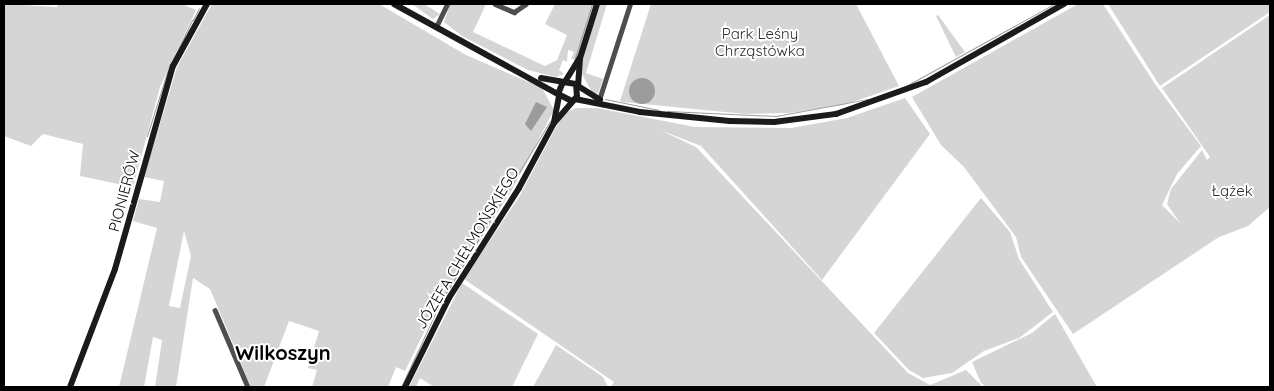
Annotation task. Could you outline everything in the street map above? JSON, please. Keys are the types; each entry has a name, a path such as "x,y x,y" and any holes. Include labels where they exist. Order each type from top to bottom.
{"street":[{"name":"PIONIERÓW","path":"70,387 115,268 174,66 207,4"},
{"path":"394,4 532,76 558,95 573,100 602,102 651,114 751,122 836,114 920,85 1064,4"},
{"path":"436,27 447,4"},
{"path":"494,4 514,12 526,4"},
{"path":"573,100 578,86 580,58 597,4"},
{"path":"602,102 630,4"},
{"path":"564,81 580,58"},
{"path":"532,76 564,81 578,86 602,102"},
{"name":"JÓZEFA CHEŁMOŃSKIEGO","path":"554,123 558,95 564,81"},
{"name":"JÓZEFA CHEŁMOŃSKIEGO","path":"405,387 442,310 554,123 573,100"},
{"path":"216,310 248,387"}],"green space":[{"path":"4,4 57,7 58,4 182,4 196,10 160,87 133,187 80,176 83,144 43,134 31,146 4,136"},
{"path":"212,4 379,4 466,55 542,88 554,110 513,188 430,320 405,371 396,367 388,387 312,387 317,370 308,368 319,331 289,321 264,387 251,387 210,289 193,278 176,387 155,387 162,340 153,337 144,387 119,387 157,228 133,221 139,199 160,202 164,181 144,177 177,67","holes":["184,231 191,256 180,308 169,306"]},
{"path":"412,4 424,4 440,14 433,19"},
{"path":"450,4 486,4 473,32 545,66 557,60 567,35 545,24 555,4 594,4 577,59 571,59 574,52 568,50 567,62 563,60 559,70 564,74 556,77 528,70 462,36 444,22"},
{"path":"600,4 607,4 586,73 603,79 598,94 592,92 579,69"},
{"name":"Park Leśny Chrząstówka","path":"651,4 856,4 899,86 844,105 789,113 745,114 623,102 620,101"},
{"name":"Łążek","path":"1078,4 1103,4 1155,84 1201,146 1177,174 1162,205 1180,223 1167,204 1171,189 1202,150 1207,160 1210,157 1162,88 1270,15 1270,207 1248,226 1219,237 1073,334 1021,257 1016,237 964,167 941,145 912,97"},
{"path":"1108,4 1270,4 1270,12 1160,86"},
{"path":"938,15 965,52 956,57 936,16"},
{"path":"905,98 930,134 822,280 701,146 660,130 696,147 908,373 930,385 966,370 983,387 611,387 614,382 464,279 519,197 563,114 576,108 597,108 695,127 791,128 847,118"},
{"path":"981,198 1010,232 1019,259 1053,312 1019,338 984,351 952,373 923,378 909,370 874,333"},
{"path":"462,283 538,334 512,387 434,387 420,378 416,387 409,387"},
{"path":"1055,314 1097,387 986,387 981,383 972,362 1032,333"},
{"path":"556,345 603,377 608,387 533,387"}],"shaded area":[{"path":"642,78 651,82 655,91 651,100 642,104 633,100 629,91 633,82"},
{"path":"536,102 547,107 531,131 525,124"}],"waterway":[{"path":"574,61 592,4"},
{"path":"906,86 1054,4"},
{"path":"193,20 199,8"},
{"path":"147,136 167,72 192,20"},
{"path":"605,99 659,110"},
{"path":"667,111 776,116 868,99"},
{"path":"401,387 439,305 550,121"}],"district":[{"name":"Wilkoszyn","path":"283,352"}]}
